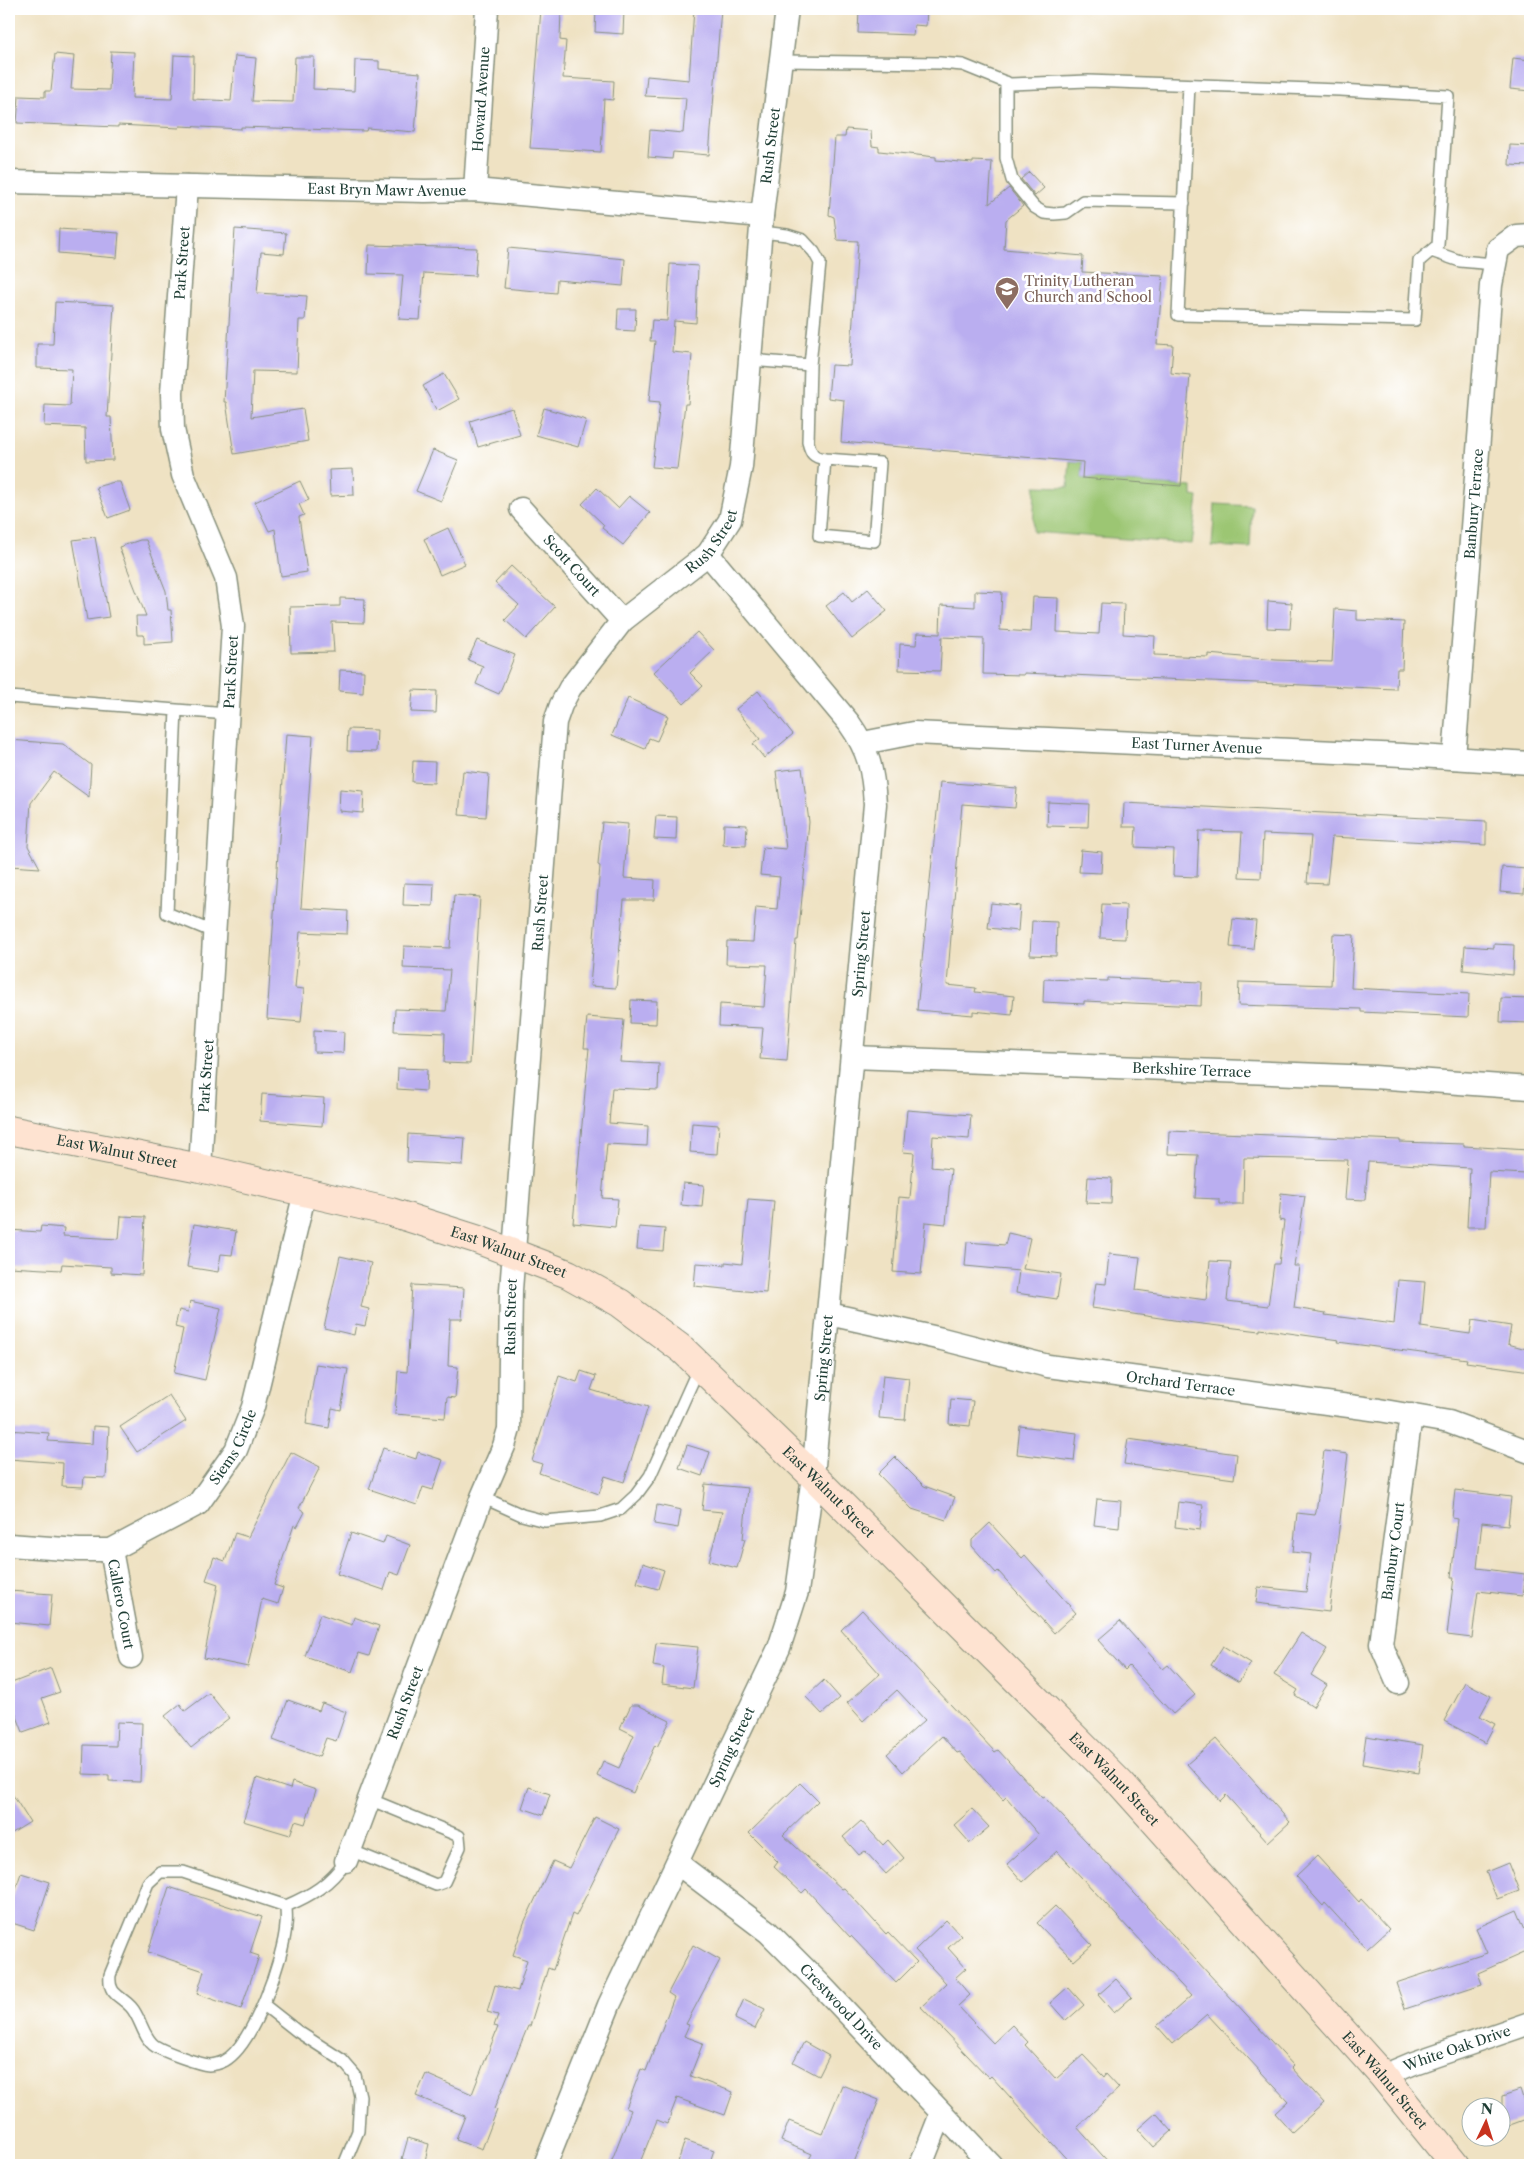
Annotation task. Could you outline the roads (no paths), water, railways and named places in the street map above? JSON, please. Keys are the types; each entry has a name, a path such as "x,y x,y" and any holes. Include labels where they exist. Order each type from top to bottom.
{"street":[{"name":"Howard Avenue","path":"475,190 487,9"},
{"name":"Rush Street","path":"348,1856 482,1496 504,1446 509,1429 511,1290 555,722 560,705 570,688 622,621 708,554 730,520 737,492 751,360 762,224 787,9"},
{"name":"East Bryn Mawr Avenue","path":"9,182 475,190 762,224"},
{"name":"Park Street","path":"187,186 172,393 173,429 183,475 217,554 229,593 233,626 216,933 200,1168"},
{"path":"1496,256 1516,236 1530,235"},
{"name":"Banbury Terrace","path":"1454,758 1491,285 1496,256"},
{"name":"Scott Court","path":"521,509 622,621"},
{"name":"Spring Street","path":"545,2165 609,2005 779,1648 797,1592 813,1476 875,804 874,778 863,742 820,686 708,554"},
{"name":"East Turner Avenue","path":"863,742 914,733 1530,763"},
{"name":"Berkshire Terrace","path":"852,1057 1374,1077 1530,1088"},
{"name":"East Walnut Street","path":"9,1130 200,1168 391,1212 515,1253 568,1274 620,1303 683,1350 813,1476 1121,1784 1383,2076 1455,2165"},
{"name":"Siems Circle","path":"9,1545 79,1550 111,1550 198,1504 236,1450 253,1407 305,1192"},
{"name":"Orchard Terrace","path":"829,1314 914,1332 1048,1366 1411,1415 1449,1422 1530,1452"},
{"name":"Banbury Court","path":"1398,1683 1381,1644 1411,1415"},
{"name":"Callero Court","path":"111,1550 131,1657"},
{"name":"Crestwood Drive","path":"677,1863 768,1932 820,1984 991,2165"},
{"name":"White Oak Drive","path":"1383,2076 1414,2063 1530,2023"},
{"path":"921,2165 941,2114"}],"lane":[{"path":"782,61 963,65 1006,82 1088,81 1340,90 1448,96 1438,245 1419,261 1415,320 1178,315 1189,85"},
{"path":"1006,82 1006,158 1012,180 1034,207 1044,213 1054,214 1066,213 1083,201 1184,203"},
{"path":"762,224 803,240 814,252 820,263 810,365 808,442 811,453 816,458 880,463 874,541 819,536 825,459"},
{"path":"1431,251 1460,261 1496,256"},
{"path":"751,360 810,365"},
{"path":"9,698 228,714"},
{"path":"176,710 167,913 216,933"},
{"path":"482,1496 522,1515 545,1521 600,1516 621,1509 636,1495 650,1476 699,1367"},
{"path":"286,1906 286,1926 283,1943 264,2005 239,2050 224,2061 210,2065 154,2046 131,2007 117,1997 109,1984 110,1975 148,1883 160,1872 183,1872 286,1906 307,1897 335,1877 348,1856 436,1885 444,1882 460,1847 459,1836 369,1799"},
{"path":"264,2005 296,2031 342,2060 355,2075 360,2096 358,2130 344,2165"}],"place":[{"name":"Trinity Lutheran Church and School","path":"1007,310"}]}
